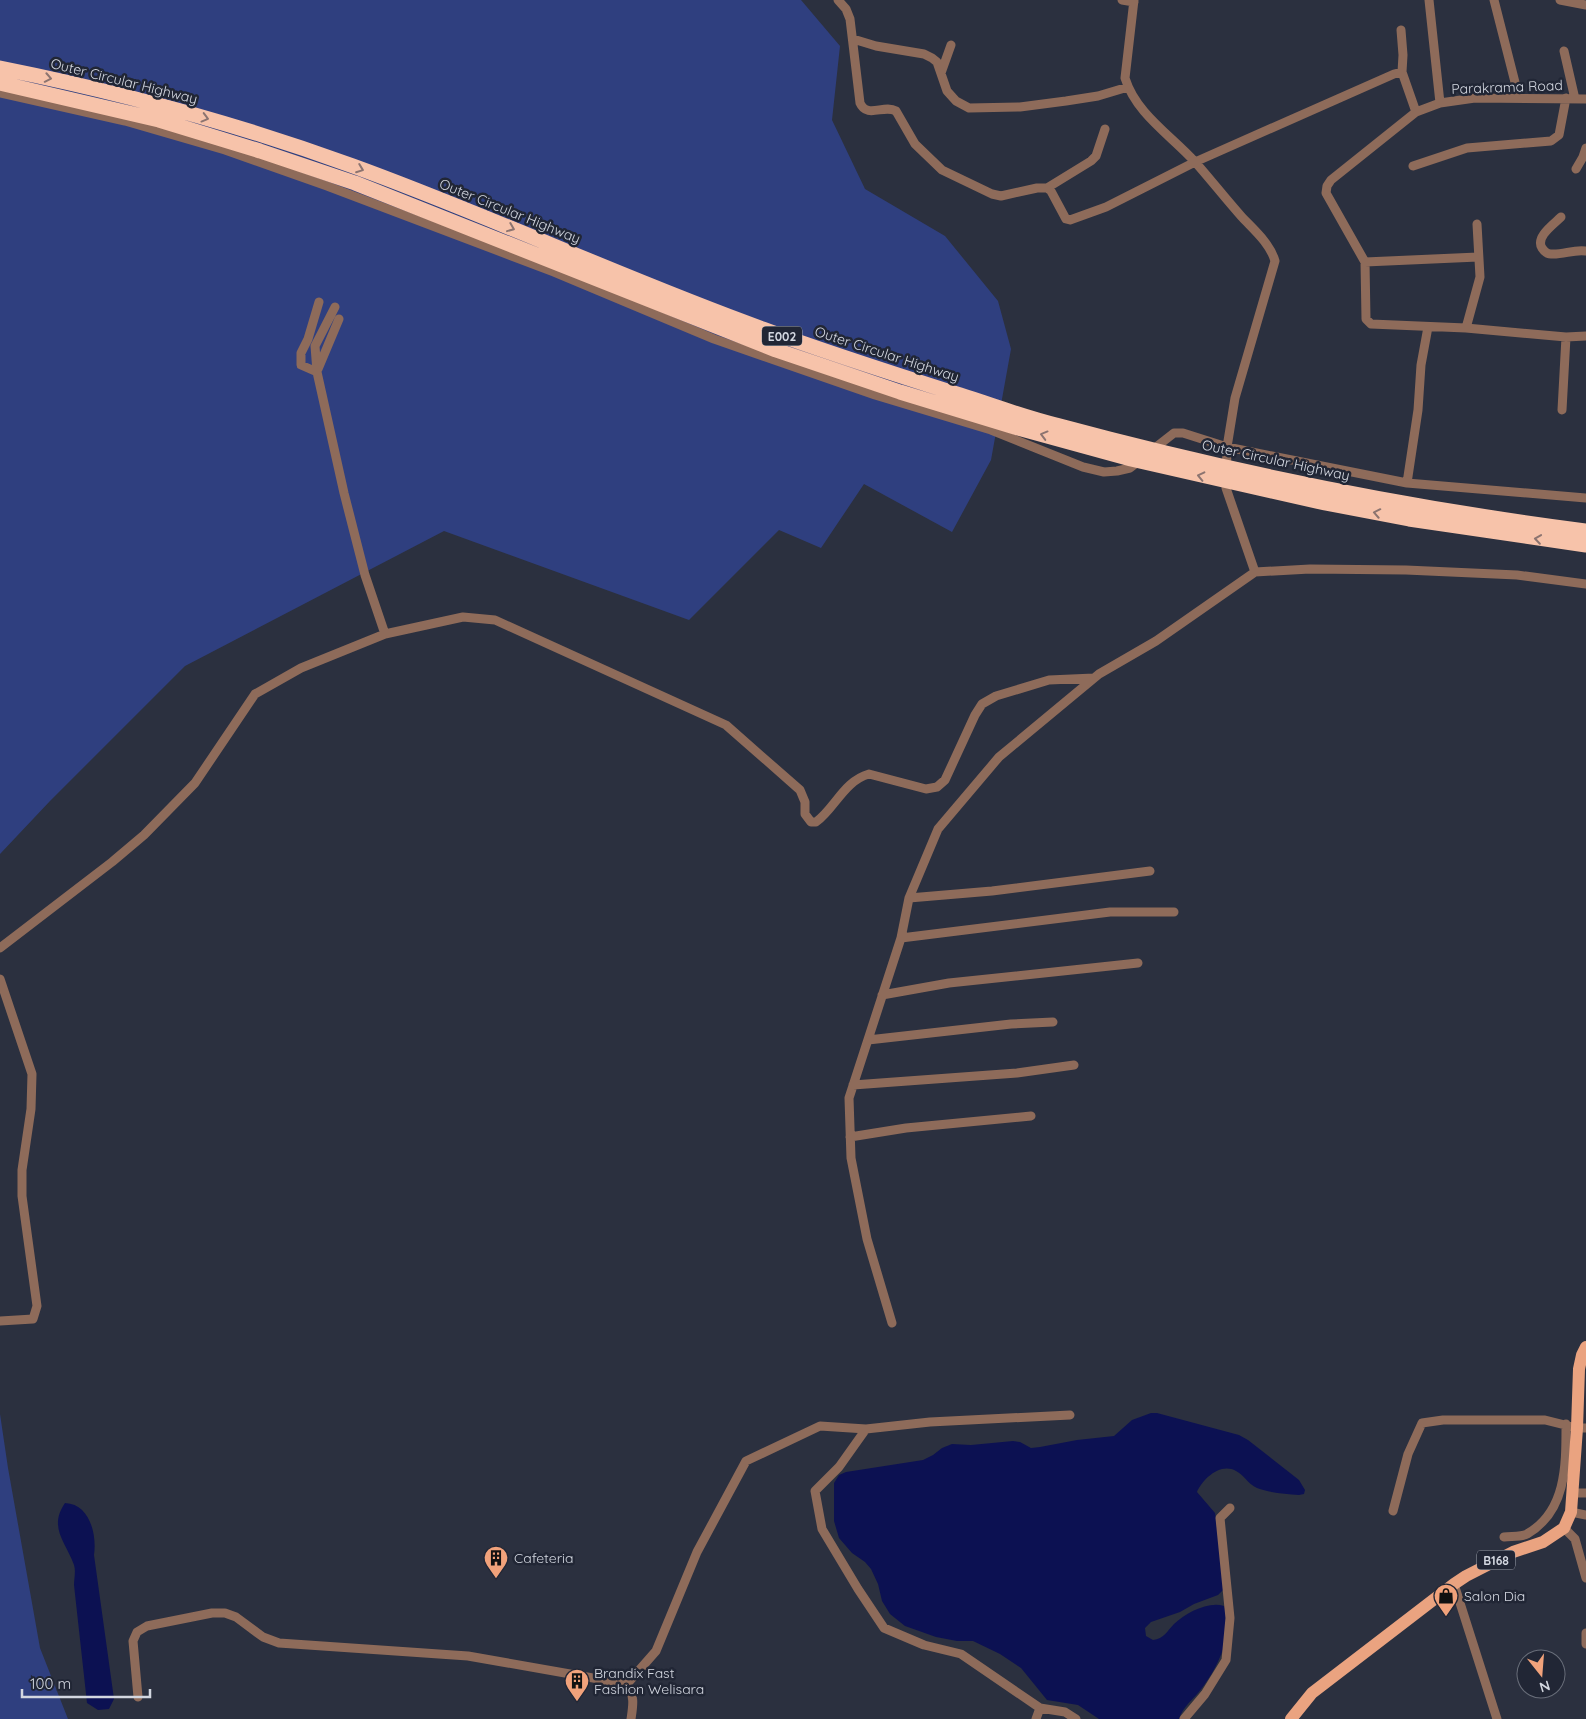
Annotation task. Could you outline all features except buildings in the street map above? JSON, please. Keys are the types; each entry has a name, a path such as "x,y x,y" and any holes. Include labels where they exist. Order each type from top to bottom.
{"highway":[{"name":"Outer Circular Highway","path":"0,68 63,81 250,130 353,166 459,207 757,327 848,360 1052,424 1234,470 1395,502 1586,531"},
{"name":"Outer Circular Highway","path":"0,83 159,120 312,168 355,183 776,350 900,392 1018,428 1132,459 1325,503 1419,520 1586,545"}],"main road":[{"path":"1564,1528 1571,1512 1579,1369 1586,1347"},
{"name":"B168","path":"1291,1719 1312,1693 1454,1584 1513,1552 1542,1542 1564,1528"}],"street":[{"path":"838,0 846,9 850,18 862,109 866,111 892,108 896,111 915,144 942,170 992,194 1007,196 1037,188 1047,188 1096,156 1105,129"},
{"path":"1122,0 1134,1 1125,78 1140,108 1195,162 1262,239 1275,261 1235,398 1227,446 1226,488 1255,572"},
{"path":"1429,0 1440,103"},
{"path":"1494,0 1519,98"},
{"path":"1560,0 1586,6"},
{"path":"1401,30 1404,54 1402,72 1416,112"},
{"path":"853,39 876,46 924,54 937,62 948,91 956,101 969,108 1020,107 1066,102 1098,96 1128,87"},
{"path":"941,73 951,46"},
{"path":"1413,166 1467,148 1556,139 1571,98 1564,51"},
{"path":"1047,188 1051,191 1066,219 1070,220 1106,207 1195,162 1402,72"},
{"path":"0,93 125,121 225,150 327,186 544,269 714,338 875,395 991,430 1083,468 1104,472 1130,468 1174,433 1183,433 1227,446 1407,483 1586,498"},
{"name":"Parakrama Road","path":"1365,262 1326,193 1327,186 1330,180 1416,112 1440,103 1475,98 1586,99"},
{"path":"1576,169 1586,148"},
{"path":"1561,217 1543,235 1540,241 1541,247 1546,253 1552,254 1571,251 1586,252"},
{"path":"1466,328 1480,277 1477,224"},
{"path":"1478,257 1365,262 1366,319 1371,324 1466,328 1566,337 1586,336"},
{"path":"317,372 301,365 301,353 308,340 319,302"},
{"path":"335,307 315,346 317,372 346,502 365,575 385,634"},
{"path":"317,372 339,319"},
{"path":"1407,483 1418,410 1421,365 1428,327"},
{"path":"1562,410 1566,337"},
{"path":"892,1323 868,1239 851,1158 849,1098 901,938 909,898 938,829 999,757 1094,678 1156,641 1255,572 1310,569 1406,570 1517,575 1586,584"},
{"path":"0,948 144,835 195,783 255,694 301,668 385,634 464,617 495,620 726,725 800,790 805,802 805,814 811,822 816,822 852,782 859,777 869,774 926,789 937,788 945,780 974,715 982,704 996,696 1049,680 1094,678"},
{"path":"909,898 1150,872"},
{"path":"901,938 1110,912 1174,912"},
{"path":"882,995 949,983 1138,963"},
{"path":"0,979 32,1074 31,1109 22,1170 22,1196 37,1306 33,1319 0,1320"},
{"path":"868,1040 1011,1024 1052,1022"},
{"path":"853,1085 1017,1073 1074,1065"},
{"path":"850,1137 906,1128 1031,1116"},
{"path":"627,1684 656,1651 697,1552 746,1461 820,1426 866,1429 930,1422 1070,1415"},
{"path":"1393,1511 1408,1454 1422,1423 1443,1420 1545,1420 1576,1426 1558,1500 1544,1521 1526,1535 1504,1537"},
{"path":"866,1429 839,1467 815,1491 822,1529 884,1628 924,1645 961,1654 1040,1708 1065,1712 1076,1719"},
{"path":"1573,1493 1586,1493"},
{"path":"1184,1719 1205,1694 1226,1660 1230,1618 1220,1518 1230,1508"},
{"path":"1571,1512 1586,1515"},
{"path":"1564,1528 1575,1539 1586,1578"},
{"path":"1454,1584 1497,1719"},
{"path":"138,1697 133,1641 137,1632 147,1626 212,1613 224,1613 236,1617 263,1637 279,1643 468,1656 627,1684 632,1691 634,1701 631,1719"},
{"path":"1586,1633 1586,1644"},
{"path":"1036,1719 1040,1708"}],"shaded area":[{"path":"0,0 801,0 840,46 832,120 865,189 945,236 998,301 1011,349 991,460 952,532 864,484 821,548 779,530 689,620 444,531 185,666 50,801 0,854"},
{"path":"1151,1413 1239,1435 1299,1480 1305,1490 1304,1494 1299,1495 1262,1490 1236,1471 1230,1469 1224,1469 1212,1474 1199,1487 1197,1492 1215,1513 1224,1589 1218,1595 1194,1604 1180,1612 1151,1622 1145,1628 1146,1636 1153,1640 1157,1639 1163,1636 1179,1620 1197,1609 1211,1605 1224,1606 1227,1616 1226,1638 1219,1660 1208,1680 1186,1706 1179,1719 1099,1719 1078,1705 1047,1700 1021,1668 1000,1654 973,1641 957,1641 936,1637 905,1626 890,1614 882,1601 878,1584 871,1569 852,1553 839,1538 834,1521 834,1483 839,1475 846,1472 923,1460 952,1444 971,1445 1013,1441 1020,1442 1031,1448 1114,1436 1132,1420"},
{"path":"0,1414 40,1648 68,1719 0,1719"},
{"path":"65,1503 80,1509 86,1515 93,1530 94,1555 114,1699 109,1709 98,1710 87,1703 74,1585 75,1567 58,1528 60,1512"}],"place":[{"name":"Cafeteria","path":"496,1579"},
{"name":"Salon Dia","path":"1446,1617"},
{"name":"Brandix Fast Fashion Welisara","path":"577,1702"}]}
